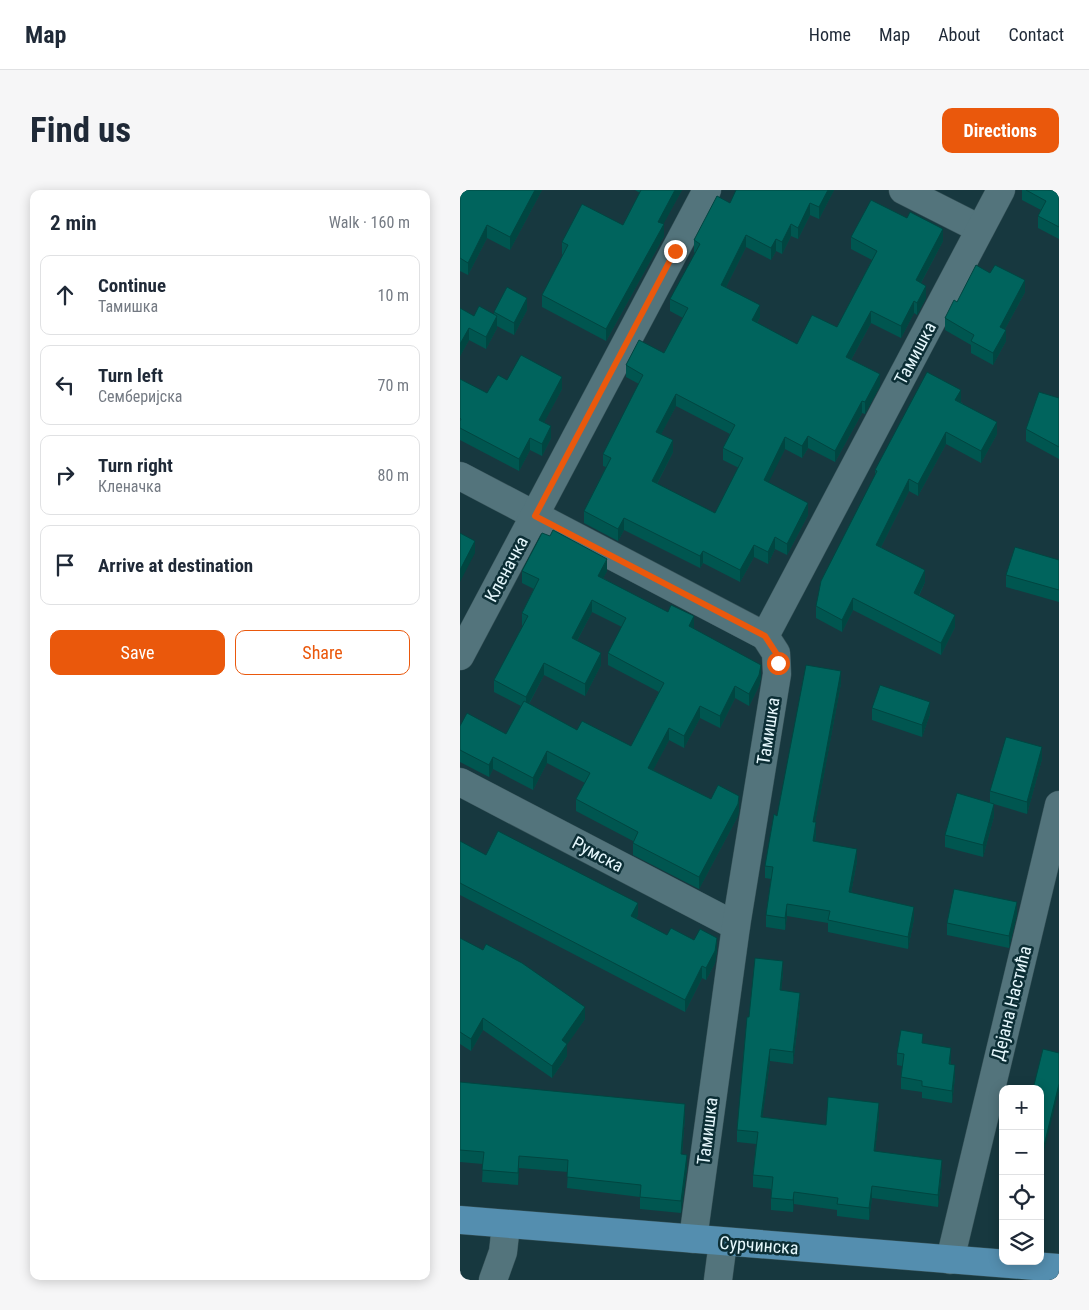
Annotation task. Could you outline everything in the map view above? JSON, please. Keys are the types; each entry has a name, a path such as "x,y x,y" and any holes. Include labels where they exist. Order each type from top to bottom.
{"main road":[{"name":"Сурчинска","path":"460,1220 950,1260 1006,1272 1059,1268"}],"street":[{"name":"Кленачка","path":"460,656 707,190"},
{"path":"903,190 980,230"},
{"name":"Тамишка","path":"693,1239 736,926 777,674 776,653 765,636 1001,190"},
{"path":"460,476 765,636"},
{"name":"Румска","path":"460,782 736,926"},
{"name":"Дејана Настића","path":"950,1260 1059,805"},
{"path":"493,1280 503,1252 506,1224"},
{"path":"718,1280 723,1242"}],"building":[{"path":"460,190 535,190 510,237 487,225 468,263 460,258"},
{"path":"641,190 675,190 658,222 664,224 606,329 542,295 568,245 562,242 582,204 623,225"},
{"path":"736,190 828,190 819,207 810,203 798,228 791,224 782,242 776,239 771,248 746,235 721,285 760,305 752,320 797,344 812,315 837,327 877,251 851,237 871,200 907,218 910,212 943,229 916,280 926,286 917,303 914,301 901,326 871,311 846,357 880,374 865,402 862,401 835,451 808,436 802,446 785,437 764,480 808,503 787,544 775,537 768,552 754,545 740,570 703,551 700,556 624,518 618,529 584,511 611,458 603,454 643,375 626,365 639,340 664,353 688,308 670,299 700,244 694,240 717,196 730,203","holes":["676,394 735,425 723,448 743,458 715,513 652,481 673,440 656,432"]},
{"path":"1026,190 1059,190 1059,227 1038,216 1046,201"},
{"path":"976,265 990,273 995,265 1025,280 1000,327 1006,330 993,353 971,341 974,335 945,318 954,300 957,302"},
{"path":"507,287 527,298 514,323 494,312"},
{"path":"479,306 497,316 486,337 469,328 460,344 460,308 474,316"},
{"path":"521,355 562,377 539,420 551,426 542,444 530,438 519,459 460,428 460,379 487,393 498,375 507,380"},
{"path":"927,372 961,390 955,400 997,422 981,451 946,432 918,484 909,479 876,545 925,570 914,593 955,615 941,643 853,598 842,620 816,606 821,581 877,471 875,470"},
{"path":"1039,392 1059,398 1059,447 1026,429"},
{"path":"553,530 607,559 598,576 668,612 671,605 694,616 689,626 761,665 759,675 749,694 735,686 720,716 700,706 684,736 669,728 648,768 711,799 718,785 739,796 738,804 699,877 633,843 638,832 576,799 590,773 547,751 533,778 493,757 489,765 460,750 460,726 467,713 506,734 524,701 577,730 582,721 631,746 664,683 608,653 626,618 592,600 572,638 601,653 585,684 544,663 526,697 494,680 528,616 522,613 539,579 522,571 542,533 550,536"},
{"path":"460,533 475,541 460,570"},
{"path":"1015,547 1059,560 1059,590 1006,575"},
{"path":"806,665 841,671 813,822 816,822 813,841 857,849 849,892 914,907 908,937 828,920 830,911 787,904 785,918 766,915 773,867 765,866 774,814 777,816"},
{"path":"880,685 930,702 922,725 872,708"},
{"path":"1006,737 1042,747 1027,802 990,791"},
{"path":"957,793 994,804 983,845 945,835"},
{"path":"498,831 638,903 631,916 667,935 671,928 694,940 700,929 717,938 715,951 706,968 702,966 685,1000 460,883 460,841 486,855"},
{"path":"954,889 1017,902 1009,936 947,923"},
{"path":"460,938 483,950 486,944 522,963 585,1007 562,1040 567,1044 552,1066 483,1018 471,1039 460,1032"},
{"path":"755,958 783,961 780,990 800,993 793,1052 770,1049 761,1117 826,1125 828,1097 879,1103 874,1151 942,1160 938,1195 872,1186 869,1208 837,1204 838,1198 794,1192 793,1200 771,1198 773,1177 753,1175 758,1132 737,1130 747,1017 749,1017"},
{"path":"901,1030 923,1034 922,1043 951,1048 949,1064 955,1065 952,1091 922,1086 922,1081 901,1077 904,1054 897,1053"},
{"path":"1043,1049 1059,1053 1059,1084 1044,1146 1044,1085 1034,1085"},
{"path":"460,1082 685,1104 681,1154 687,1155 681,1201 640,1197 641,1185 567,1177 568,1160 519,1156 518,1173 482,1170 484,1152 460,1150"}],"route":[{"path":"675,251 535,516 765,636 776,653 778,663"}]}
